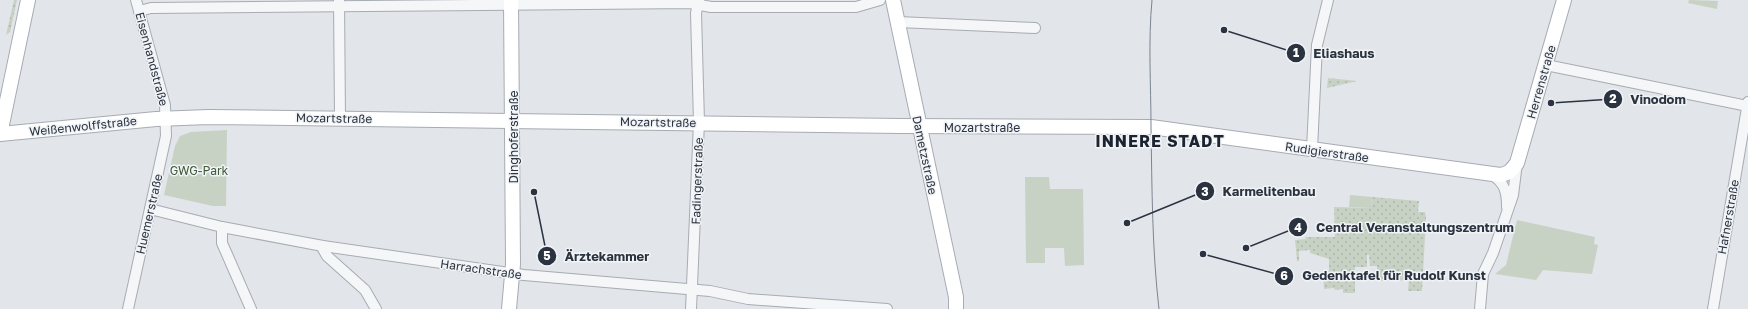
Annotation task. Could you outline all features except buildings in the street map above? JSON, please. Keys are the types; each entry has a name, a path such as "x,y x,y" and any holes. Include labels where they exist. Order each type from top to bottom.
{"street":[{"path":"0,134 28,0"},
{"name":"Eisenhandstraße","path":"136,0 165,105 167,118"},
{"path":"139,11 151,8 339,4 511,3 699,2 711,7 856,7 880,0"},
{"name":"Dametzstraße","path":"893,0 956,297 956,309"},
{"path":"1312,150 1317,45 1328,0"},
{"name":"Herrenstraße","path":"1480,309 1483,274 1493,254 1515,188 1517,163 1564,0"},
{"name":"Fadingerstraße","path":"691,309 699,122 696,13 699,2"},
{"name":"Dinghoferstraße","path":"509,309 513,273 511,3"},
{"path":"339,4 340,118"},
{"path":"898,22 1035,28"},
{"path":"1546,65 1748,105"},
{"name":"Hafnerstraße","path":"1713,309 1748,105"},
{"name":"Weißenwolffstraße","path":"0,134 167,118"},
{"name":"Mozartstraße","path":"167,118 340,118 919,126 1149,127"},
{"name":"Huemerstraße","path":"128,309 166,136 167,118"},
{"name":"Rudigierstraße","path":"1149,127 1492,175 1506,174"},
{"name":"Herrenstraße","path":"1506,174 1513,169 1517,163"},
{"name":"Herrenstraße","path":"1492,175 1500,180 1506,188 1506,215"},
{"name":"Harrachstraße","path":"150,209 222,227 323,246 513,273 693,289 748,299 887,309"},
{"path":"222,227 222,243 251,309"},
{"path":"323,246 327,256 365,290 376,309"}],"green space":[{"path":"14,0 17,0 10,32 6,35"},
{"path":"1689,0 1718,1 1717,9 1688,3"},
{"path":"1328,78 1357,81 1327,88"},
{"name":"GWG-Park","path":"227,130 226,206 213,206 164,195 175,146 180,136 191,132"},
{"path":"1025,177 1049,177 1050,189 1083,189 1084,265 1065,266 1064,248 1045,248 1045,263 1026,263"},
{"path":"1350,195 1372,197 1371,208 1349,207"},
{"path":"1372,197 1419,201 1418,212 1425,212 1426,218 1422,291 1408,291 1409,280 1377,281 1377,266 1370,266 1369,255 1367,255 1367,267 1355,267 1355,293 1343,293 1343,289 1324,289 1323,273 1329,271 1329,259 1310,253 1310,250 1299,251 1299,261 1297,261 1295,240 1306,239 1305,237 1335,237 1334,207 1371,208"},
{"path":"1517,220 1595,237 1594,244 1598,245 1592,274 1543,270 1536,280 1495,274 1506,265"}],"tram line":[{"path":"1152,0 1150,48 1152,196 1155,264 1159,309"}],"place":[{"name":"Eliashaus","path":"1224,30"},
{"name":"Vinodom","path":"1551,103"},
{"name":"Ärztekammer","path":"534,192"},
{"name":"Karmelitenbau","path":"1127,223"},
{"name":"Central Veranstaltungszentrum","path":"1246,248"},
{"name":"Gedenktafel für Rudolf Kunst","path":"1203,254"}],"district":[{"name":"INNERE STADT","path":"1160,141"}]}
